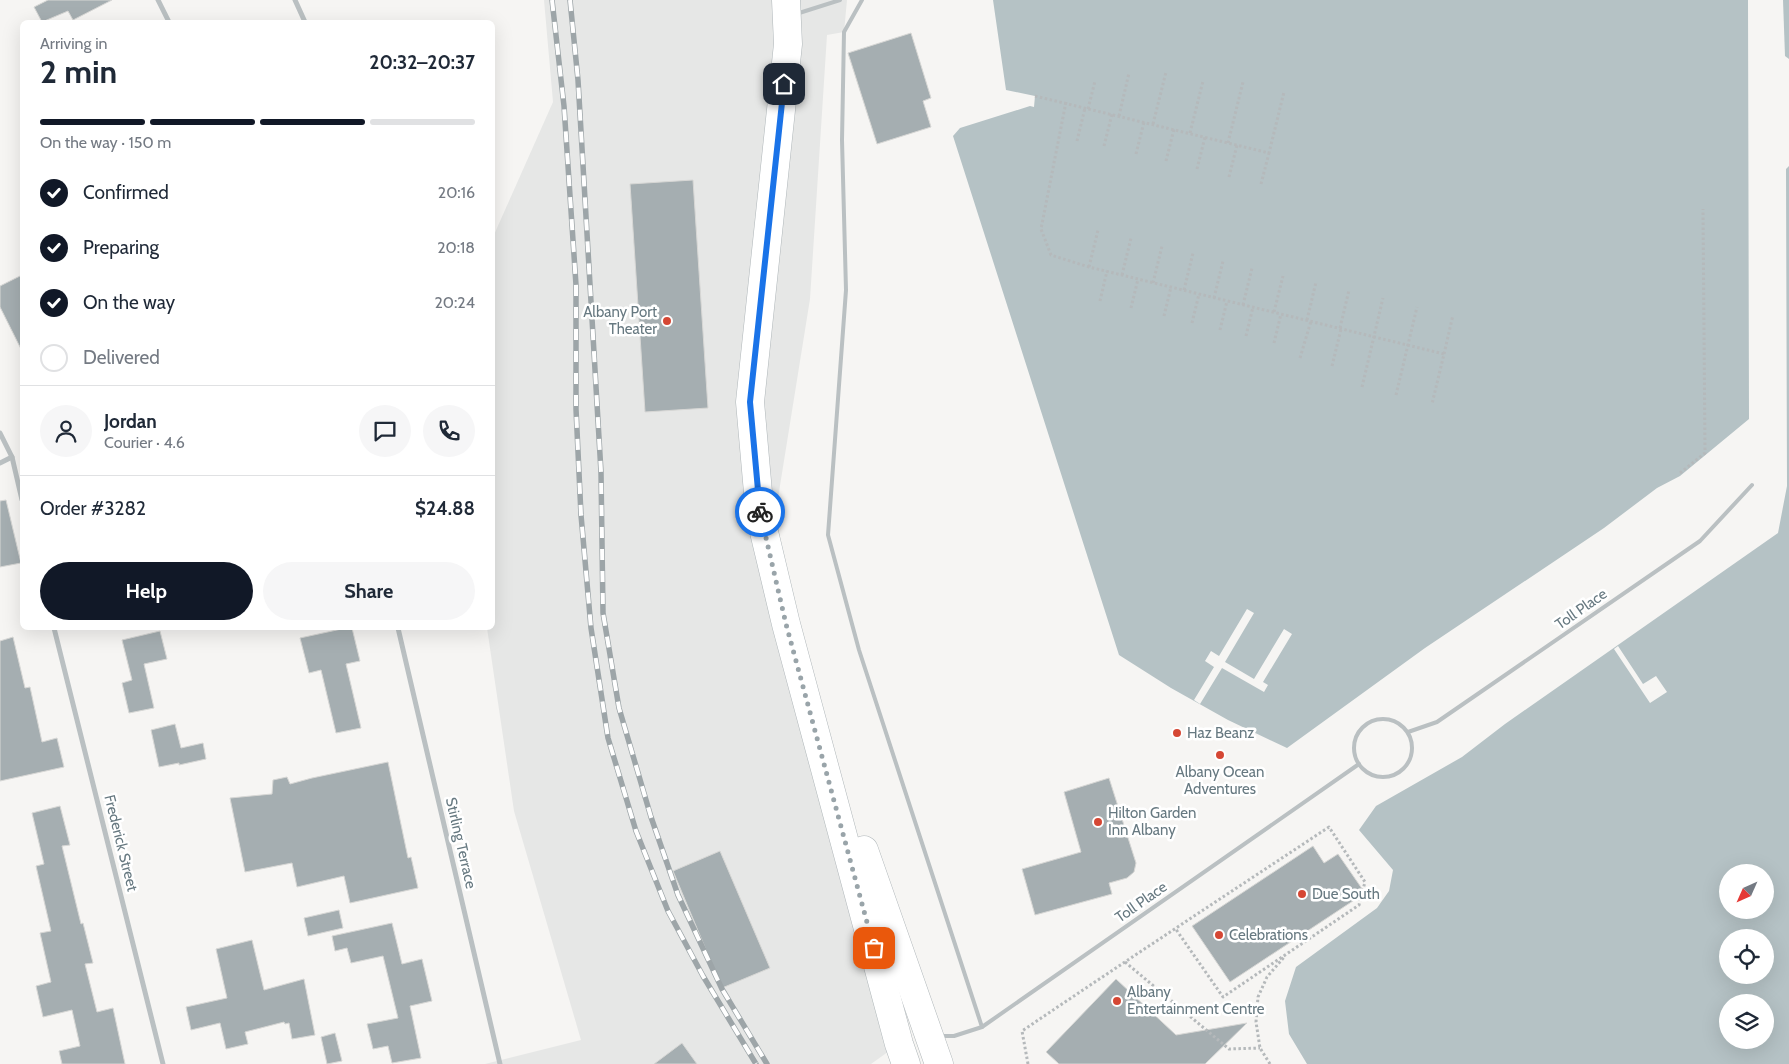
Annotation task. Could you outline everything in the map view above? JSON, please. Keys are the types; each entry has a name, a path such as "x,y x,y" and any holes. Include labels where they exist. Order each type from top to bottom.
{"main road":[{"path":"786,8 788,44 750,402 760,515 786,624 903,1054 928,1035"},
{"path":"786,624 939,1064"}],"street":[{"path":"158,0 168,20"},
{"path":"295,0 305,20"},
{"path":"0,433 12,457 20,491"},
{"path":"0,463 12,457"},
{"name":"Frederick Street","path":"54,630 163,1064"},
{"name":"Stirling Terrace","path":"398,630 500,1064"}],"lane":[{"path":"786,8 840,0"},
{"path":"862,0 844,32 842,140 846,290 828,535 859,650 982,1027"},
{"name":"Toll Place","path":"1408,732 1436,722 1700,541 1752,485"},
{"path":"1387,719 1401,724 1408,732 1412,740 1413,749 1411,758 1400,772 1392,776 1374,776 1359,764 1355,755 1354,745 1357,735 1363,726 1372,721 1387,719"},
{"name":"Toll Place","path":"928,1035 954,1036 982,1027 1359,764"}],"path":[{"path":"1119,116 1129,72"},
{"path":"1153,124 1166,72"},
{"path":"1190,133 1203,81"},
{"path":"1077,141 1094,82"},
{"path":"1228,143 1243,82"},
{"path":"1262,184 1284,92"},
{"path":"1035,96 1066,102 1269,153"},
{"path":"1066,102 1041,229 1050,255 1089,267 1444,354"},
{"path":"1104,146 1112,114"},
{"path":"1136,154 1144,122"},
{"path":"1166,161 1174,129"},
{"path":"1197,169 1205,137"},
{"path":"1229,177 1237,145"},
{"path":"1680,473 1705,453 1704,208"},
{"path":"1089,267 1098,230"},
{"path":"1122,275 1131,238"},
{"path":"1153,283 1162,246"},
{"path":"1184,290 1192,253"},
{"path":"1214,298 1223,261"},
{"path":"1243,305 1252,268"},
{"path":"1100,301 1107,271"},
{"path":"1274,312 1283,276"},
{"path":"1131,308 1138,279"},
{"path":"1300,358 1316,282"},
{"path":"1164,316 1171,287"},
{"path":"1332,366 1349,290"},
{"path":"1192,323 1198,294"},
{"path":"1362,387 1383,298"},
{"path":"1220,330 1227,301"},
{"path":"1246,336 1253,307"},
{"path":"1396,395 1417,307"},
{"path":"1274,343 1281,314"},
{"path":"1432,404 1453,315"},
{"path":"1028,1064 1022,1031 1175,928 1329,827 1364,882 1359,905 1223,997 1175,928"},
{"path":"1270,1064 1260,1048 1256,1022 1258,997 1267,977 1288,952"},
{"path":"1125,962 1229,1049 1260,1048"}],"shaded area":[{"path":"544,0 847,0 844,32 827,35 810,299 774,523 899,1044 871,1064 485,1064 581,1040 514,811 487,630 495,630 495,232 553,102"},
{"path":"993,0 1748,0 1749,419 1680,476 1657,488 1604,528 1425,648 1287,748 1228,720 1171,688 1119,655 953,136 960,128 1030,106 1034,107 1035,96 1006,90"},
{"path":"1783,0 1789,0 1789,59 1785,56"},
{"path":"1789,166 1789,1064 1307,1064 1289,1034 1285,1001 1296,967 1377,908 1389,891 1393,870 1359,830 1376,806 1462,757 1505,724 1778,533 1787,486 1786,169"}],"pier":[{"path":"1247,609 1254,613 1225,662 1254,679 1284,629 1292,634 1263,682 1268,685 1264,692 1222,668 1200,704 1194,700 1214,667 1205,661 1211,651 1219,656"},
{"path":"1618,646 1643,684 1656,676 1667,692 1650,703 1614,649"}],"building":[{"path":"48,0 112,0 73,20 68,11 47,20 41,20 34,7"},
{"path":"911,33 931,98 923,101 931,127 877,144 848,53"},
{"path":"693,180 708,408 645,412 630,184"},
{"path":"20,276 20,347 0,307 0,286"},
{"path":"6,500 20,563 0,567 0,501"},
{"path":"337,630 352,630 360,661 346,664 361,728 336,733 321,670 309,673 300,638"},
{"path":"160,631 167,659 144,664 154,708 129,713 122,683 132,680 122,640"},
{"path":"13,637 25,688 30,687 42,742 57,738 64,767 0,781 0,641"},
{"path":"175,724 181,748 203,743 206,759 159,767 151,730"},
{"path":"388,762 408,858 411,857 418,888 350,903 344,876 297,887 292,863 245,872 230,798 272,794 273,780 287,777 290,784"},
{"name":"Hilton Garden Inn Albany","path":"1109,778 1136,863 1134,872 1127,878 1109,883 1112,894 1035,915 1022,869 1081,852 1064,792"},
{"path":"60,806 70,845 62,846 81,924 83,923 93,963 85,964 97,1012 113,1008 125,1064 62,1064 59,1051 80,1046 72,1010 43,1017 36,986 51,982 40,933 51,931 36,866 44,864 32,813"},
{"path":"1313,846 1324,863 1338,854 1365,893 1230,982 1192,926"},
{"path":"720,851 770,968 722,988 673,871"},
{"path":"339,910 343,928 308,936 304,918"},
{"path":"392,923 402,964 422,959 432,1001 410,1006 421,1058 392,1063 388,1046 373,1049 367,1024 398,1018 383,956 351,963 347,948 335,951 332,936"},
{"path":"252,940 264,990 304,979 315,1035 292,1039 289,1023 285,1024 284,1022 245,1032 248,1044 226,1049 220,1023 191,1030 186,1007 227,998 216,949"},
{"name":"Albany Entertainment Centre","path":"1116,979 1176,1035 1247,1023 1205,1064 1059,1064 1046,1052"},
{"path":"335,1033 342,1061 327,1064 321,1037"},
{"path":"682,1043 697,1064 654,1064"}],"railway":[{"path":"552,0 564,106 576,285 576,409 581,515 591,628 608,738 636,831 668,911 703,976 756,1064"},
{"path":"570,0 578,80 601,472 603,613 619,708 651,817 678,895 722,989 767,1064"}],"way so far":[{"path":"760,512 786,624 874,948"}],"place":[{"name":"Albany Port Theater","path":"667,321"},
{"name":"Haz Beanz","path":"1177,733"},
{"name":"Albany Ocean Adventures","path":"1220,755"},
{"name":"Hilton Garden Inn Albany","path":"1098,822"},
{"name":"Due South","path":"1302,894"},
{"name":"Celebrations","path":"1219,935"},
{"name":"Albany Entertainment Centre","path":"1117,1001"}],"route":[{"path":"760,512 750,402 784,84"}]}
